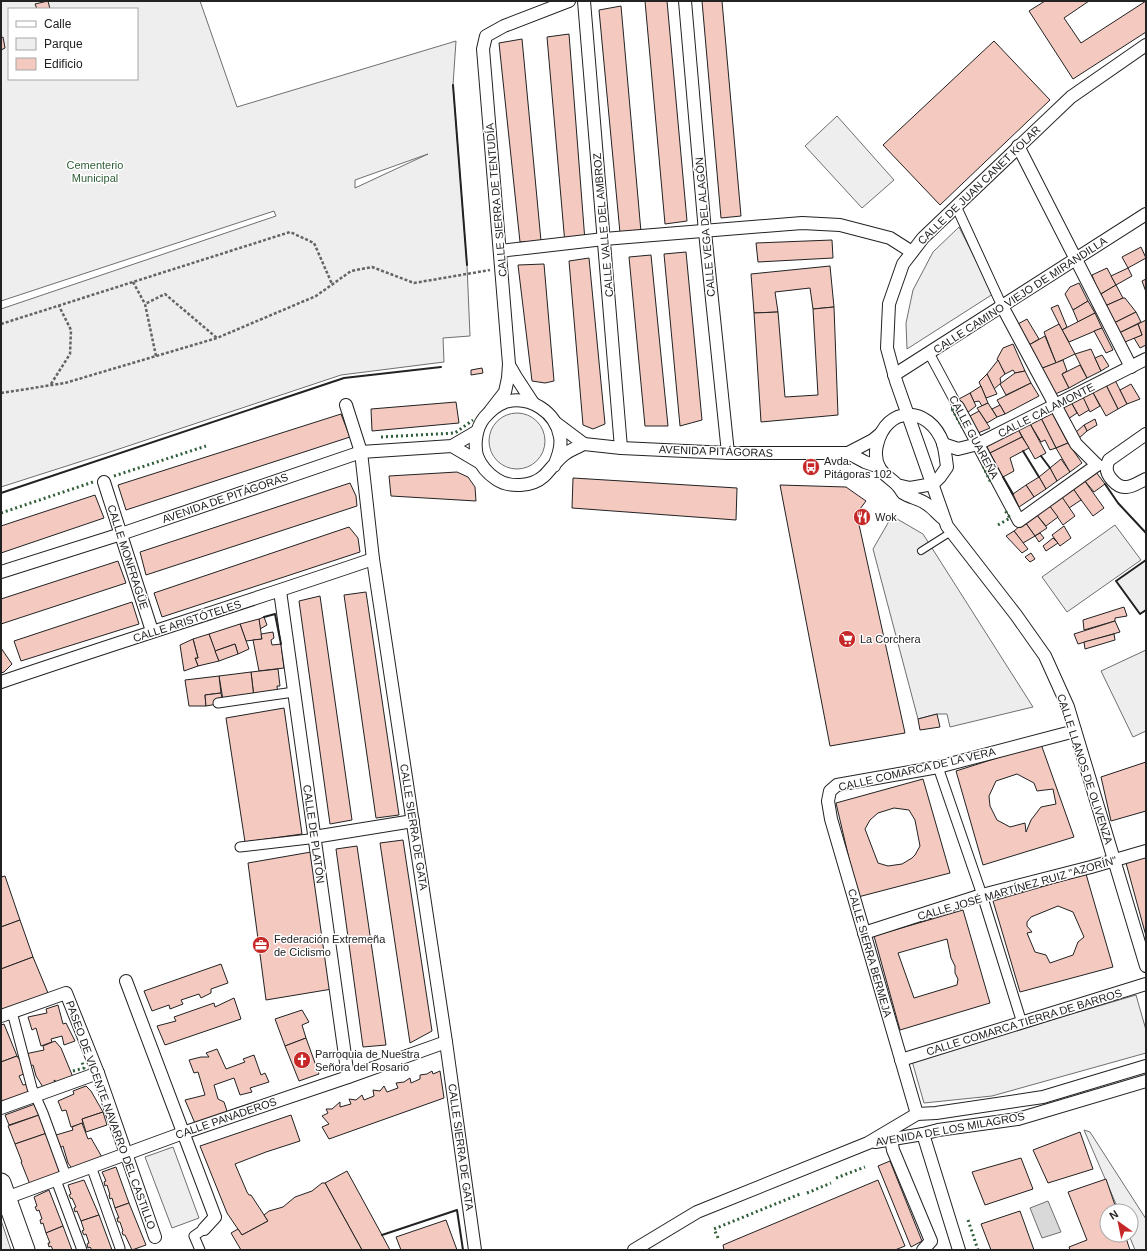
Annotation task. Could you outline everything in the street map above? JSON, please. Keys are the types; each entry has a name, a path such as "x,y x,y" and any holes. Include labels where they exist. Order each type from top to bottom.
{"main road":[{"path":"4,1190 25,1250"}],"street":[{"name":"CALLE SIERRA DE TENTUDÍA","path":"491,410 505,392 509,364 483,49 486,36 504,26 569,1"},
{"name":"CALLE VALLE DEL AMBROZ","path":"584,1 621,448"},
{"name":"CALLE VEGA DEL ALAGÓN","path":"685,1 705,232 728,453"},
{"name":"CALLE DE JUAN CANET KOLAR","path":"933,484 894,375 887,348 889,304 903,264 922,238 1071,97 1146,45"},
{"path":"1018,146 1131,367"},
{"path":"956,206 1002,306 1076,444 1102,466 1116,484 1124,488 1133,486 1146,479"},
{"name":"CALLE CAMINO VIEJO DE MIRANDILLA","path":"894,375 1146,214"},
{"path":"500,251 604,239 802,223 840,225 890,238 912,252"},
{"name":"CALLE GUAREÑA","path":"929,353 1019,521 1102,466"},
{"name":"CALLE CALAMONTE","path":"958,450 978,444 1146,359"},
{"name":"CALLE SIERRA DE TENTUDÍA","path":"509,364 533,403"},
{"path":"452,446 479,462 488,473 500,482 514,486 529,484 543,478 565,454 584,444 556,423 546,410 533,403 518,400 510,401 491,410 481,421 476,432 479,462"},
{"name":"CALLE SIERRA DE GATA","path":"346,405 361,452 374,559 476,1250"},
{"path":"908,415 922,417 936,430 943,444 947,467"},
{"name":"AVENIDA PITÁGORAS","path":"584,444 621,448 728,453 848,453 873,440 887,424 898,417 908,415"},
{"path":"554,466 559,452 560,437 556,423"},
{"name":"AVENIDA DE PITÁGORAS","path":"1,572 121,534 361,452 452,446 476,432"},
{"path":"879,434 875,452 879,467 887,478 897,485 903,492 928,505 944,519"},
{"path":"1102,466 1146,434"},
{"path":"897,485 910,488 933,484 940,477 958,450 943,444"},
{"name":"AVENIDA PITÁGORAS","path":"848,453 865,462 879,467"},
{"name":"CALLE MONFRAGÜE","path":"104,482 152,631"},
{"name":"CALLE LLANOS DE OLIVENZA","path":"933,484 947,526 1016,615 1045,656 1068,707 1146,966"},
{"name":"CALLE ARISTÓTELES","path":"1,682 374,559"},
{"name":"CALLE DE PLATÓN","path":"280,591 348,1077"},
{"path":"218,703 294,692"},
{"name":"CALLE COMARCA DE LA VERA","path":"830,791 837,785 938,767 1075,731"},
{"path":"938,767 982,895 1022,1023"},
{"name":"CALLE SIERRA BERMEJA","path":"830,791 828,801 831,819 917,1114"},
{"path":"240,847 309,839 413,821"},
{"name":"CALLE JOSÉ MARTÍNEZ RUIZ \"AZORÍN\"","path":"864,933 982,895 1146,851"},
{"path":"126,981 215,1217 204,1229 194,1236 200,1250"},
{"name":"CALLE COMARCA TIERRA DE BARROS","path":"901,1060 1146,984"},
{"name":"PASEO DE VICENTE NAVARRO DEL CASTILLO","path":"6,1014 66,993 98,1073 155,1237"},
{"path":"6,1014 35,1096 43,1113 82,1250"},
{"name":"CALLE PANADEROS","path":"4,1190 61,1178 126,1153 446,1042"},
{"name":"AVENIDA DE LOS MILAGROS","path":"634,1250 697,1212 868,1143 917,1114 936,1113 1043,1097 1146,1066"},
{"path":"1,1108 98,1073"},
{"name":"AVENIDA DE LOS MILAGROS","path":"868,1143 938,1130 1018,1119 1146,1081"},
{"path":"923,1134 959,1250"},
{"path":"891,1139 894,1150 931,1241 923,1250"},
{"path":"91,1166 120,1248"}],"lane":[{"path":"921,551 951,532"}],"path":[{"path":"1,324 290,232 314,242 332,284"},
{"path":"1,393 65,382 217,338 316,296 351,271 372,267 414,283 502,268"},
{"path":"133,282 145,304 156,356"},
{"path":"145,304 165,294 217,338"},
{"path":"51,385 70,354 71,330 59,306"}],"green space":[{"name":"Cementerio Municipal","path":"1,1 200,1 237,107 456,41 453,85 467,265 470,336 443,338 444,362 341,375 1,487 1,309 276,216 274,211 1,301","holes":["428,154 355,188 355,180"]},
{"path":"837,116 894,180 862,208 805,146"},
{"path":"959,227 993,294 907,349 906,323 913,290 933,252"},
{"path":"517,413 528,415 537,421 543,430 545,441 543,452 537,461 528,467 517,469 506,467 497,461 491,452 489,441 491,430 497,421 506,415"},
{"path":"1115,525 1141,560 1067,612 1042,577"},
{"path":"1146,560 1146,610 1140,614 1116,581"},
{"path":"1146,650 1146,731 1133,737 1101,671"},
{"path":"1136,995 1146,1030 1146,1053 992,1096 924,1103 912,1061"},
{"path":"1084,1130 1090,1132 1136,1203 1116,1203"},
{"path":"173,1147 199,1218 172,1228 145,1157"},
{"path":"1139,1208 1146,1219 1146,1250 1135,1250 1132,1243 1139,1243"},
{"path":"1,1220 11,1250 1,1250"}],"shaded area":[{"path":"892,516 923,534 1033,707 950,727 947,714 937,714 918,719 873,549"},
{"path":"1048,1201 1061,1232 1042,1238 1030,1208"}],"building":[{"path":"48,1 50,8 37,8 35,4"},
{"path":"645,1 667,1 687,221 665,224"},
{"path":"702,1 722,1 741,216 721,218"},
{"path":"1045,1 1089,1 1064,18 1081,43 1146,1 1146,32 1073,79 1029,11"},
{"path":"621,6 641,232 620,233 599,10"},
{"path":"569,34 585,241 565,244 547,37"},
{"path":"3,37 5,48 1,50 1,38"},
{"path":"522,39 541,241 520,242 499,43"},
{"path":"994,41 1050,100 940,205 883,145"},
{"path":"832,240 833,258 758,262 756,243"},
{"path":"1141,247 1146,258 1128,268 1122,257"},
{"path":"686,252 702,420 680,426 664,254"},
{"path":"651,255 668,426 645,426 629,257"},
{"path":"589,258 605,424 593,429 583,425 569,261"},
{"path":"544,264 554,381 545,383 532,381 518,265"},
{"path":"830,266 834,307 813,309 810,288 775,292 778,312 754,313 751,274"},
{"path":"1107,268 1116,285 1099,295 1092,275"},
{"path":"1128,268 1132,276 1116,285 1111,276"},
{"path":"1146,279 1146,292 1142,281"},
{"path":"1079,283 1088,301 1073,310 1065,294 1070,287"},
{"path":"1116,285 1123,298 1105,306 1101,294"},
{"path":"1125,298 1136,312 1114,323 1105,306"},
{"path":"1088,301 1095,313 1078,322 1073,310"},
{"path":"1058,305 1067,327 1062,330 1051,308"},
{"path":"834,307 838,415 761,422 754,313 778,312 785,397 818,395 813,309"},
{"path":"1136,312 1141,322 1119,333 1114,323"},
{"path":"1095,313 1102,328 1069,342 1062,330"},
{"path":"1027,319 1039,339 1029,345 1018,324"},
{"path":"1146,320 1146,345 1140,348 1134,338 1142,335 1138,324"},
{"path":"1059,324 1075,354 1056,363 1044,332"},
{"path":"1138,324 1142,335 1125,342 1119,333"},
{"path":"1102,328 1113,350 1106,353 1094,331"},
{"path":"1045,336 1056,363 1040,369 1029,345"},
{"path":"1013,344 1025,371 1015,373 1013,370 1005,374 997,359 1003,348"},
{"path":"1091,349 1101,371 1087,378 1075,354"},
{"path":"1102,355 1109,366 1101,371 1095,358"},
{"path":"998,360 1005,374 1000,378 1001,383 994,389 987,374"},
{"path":"1063,360 1067,371 1062,374 1069,388 1053,395 1040,369"},
{"path":"1080,365 1087,378 1069,388 1062,374"},
{"path":"482,368 483,373 471,375 471,370"},
{"path":"1025,371 1031,383 1006,395 1000,384 1015,373"},
{"path":"987,374 997,394 986,398 979,382"},
{"path":"1114,378 1127,404 1118,409 1105,383"},
{"path":"1031,383 1039,396 1005,414 997,400"},
{"path":"1105,383 1118,409 1106,416 1091,389"},
{"path":"1131,384 1140,399 1127,404 1120,390"},
{"path":"981,386 988,403 982,406 979,401 974,402 970,393"},
{"path":"1091,389 1100,406 1090,412 1080,393"},
{"path":"970,393 976,406 967,413 959,399"},
{"path":"1083,397 1089,410 1079,416 1071,402"},
{"path":"456,402 459,423 372,431 371,409"},
{"path":"1071,402 1077,413 1068,419 1061,406"},
{"path":"988,403 997,417 987,423 977,408"},
{"path":"1000,405 1005,414 997,417 992,409"},
{"path":"979,411 990,428 978,433 970,416"},
{"path":"1051,411 1068,443 1056,448 1040,416"},
{"path":"341,414 350,437 126,510 118,485"},
{"path":"1040,416 1056,448 1050,450 1045,440 1041,442 1029,422"},
{"path":"1095,419 1097,425 1087,431 1084,425"},
{"path":"1029,422 1046,453 1035,459 1018,429"},
{"path":"1084,425 1087,431 1078,439 1076,432"},
{"path":"1017,427 1022,437 990,453 985,443"},
{"path":"1022,437 1029,448 1010,458 1014,471 1003,477 990,453"},
{"path":"1068,443 1082,463 1070,472 1056,448"},
{"path":"1061,459 1070,472 1057,481 1050,468"},
{"path":"1050,468 1057,481 1046,489 1039,477"},
{"path":"457,472 468,477 475,487 476,501 391,496 389,476"},
{"path":"1096,472 1105,484 1094,492 1084,480"},
{"path":"1039,477 1046,489 1034,497 1026,485"},
{"path":"573,478 737,488 736,520 572,508"},
{"path":"1084,480 1104,508 1093,516 1073,489"},
{"path":"350,483 356,496 357,506 146,575 140,552"},
{"name":"La Corchera","path":"780,485 846,487 866,501 854,517 858,520 905,733 830,746"},
{"path":"1026,485 1034,497 1019,507 1013,494"},
{"path":"1072,487 1081,500 1069,508 1060,495"},
{"path":"95,495 104,518 1,553 1,526"},
{"path":"1062,497 1075,516 1063,525 1049,505"},
{"path":"1049,505 1058,517 1046,526 1036,514"},
{"path":"1036,514 1047,528 1035,536 1025,522"},
{"path":"1025,522 1035,536 1023,543 1014,531"},
{"path":"1064,526 1071,538 1060,546 1052,535"},
{"path":"349,527 358,538 360,552 162,617 154,593"},
{"path":"1014,531 1028,549 1022,553 1006,536"},
{"path":"1040,533 1044,538 1039,542 1035,536"},
{"path":"1053,538 1058,543 1046,551 1043,546"},
{"path":"1031,553 1035,559 1030,562 1025,557"},
{"path":"118,561 126,583 1,624 1,599"},
{"path":"366,592 399,815 376,818 344,595"},
{"path":"320,596 352,820 330,824 299,601"},
{"path":"132,602 139,624 21,661 14,641"},
{"path":"1124,607 1127,616 1115,618 1115,621 1084,630 1083,620"},
{"path":"264,617 267,625 260,629 259,619"},
{"path":"259,619 262,639 246,641 240,624"},
{"path":"1115,621 1120,632 1078,644 1074,634"},
{"path":"240,624 249,649 238,654 235,644 215,651 209,634"},
{"path":"273,632 274,638 271,640 272,645 281,644 284,668 259,671 253,640 262,639 261,634"},
{"path":"209,634 219,661 198,666 195,658 198,658 193,639"},
{"path":"1114,634 1115,640 1085,649 1084,642"},
{"path":"193,639 198,658 195,658 198,666 184,671 180,645"},
{"path":"235,644 238,654 219,661 215,651"},
{"path":"1,648 12,664 1,673"},
{"path":"278,669 280,686 277,686 278,694 254,698 251,672"},
{"path":"251,672 254,698 223,700 219,676"},
{"path":"219,676 221,693 205,695 206,706 189,706 185,680"},
{"path":"221,693 223,703 206,706 205,695"},
{"path":"284,708 302,834 245,842 226,718"},
{"path":"937,714 940,727 920,730 918,719"},
{"path":"1041,744 1074,837 983,865 956,771","holes":["1017,774 1034,783 1037,791 1053,789 1056,804 1041,807 1031,820 1026,832 1025,823 1010,827 997,820 990,806 989,796 996,781"]},
{"path":"1146,762 1146,811 1111,821 1101,777"},
{"path":"923,779 950,873 858,897 836,803","holes":["894,808 909,810 915,820 920,846 915,855 902,864 888,866 878,863 865,829 870,820 878,813"]},
{"path":"403,840 432,1031 410,1043 380,843"},
{"path":"357,846 386,1045 363,1047 336,849"},
{"path":"311,852 332,989 266,1000 248,863"},
{"path":"1146,857 1146,936 1126,863"},
{"path":"1086,874 1113,967 1020,992 993,901","holes":["1058,906 1073,912 1084,937 1078,942 1073,955 1050,963 1046,955 1035,952 1027,933 1032,932 1027,926 1027,922 1031,917"]},
{"path":"5,876 20,920 1,927 1,877"},
{"path":"963,910 990,1003 900,1030 874,936","holes":["947,939 951,958 955,966 955,973 958,979 957,985 914,998 898,953"]},
{"path":"20,920 33,957 1,969 1,927"},
{"path":"33,957 48,993 1,1011 1,969"},
{"path":"221,964 228,983 211,989 211,993 201,998 199,994 181,1000 183,1004 170,1009 169,1005 152,1011 144,991"},
{"path":"234,998 241,1019 165,1045 157,1026 176,1021 174,1017 214,1003 215,1007"},
{"path":"58,1005 63,1024 66,1023 75,1041 64,1045 62,1036 51,1039 52,1042 41,1046 36,1028 32,1030 28,1017 47,1013 46,1009"},
{"path":"302,1010 309,1022 302,1025 306,1038 285,1046 275,1019"},
{"path":"4,1024 17,1056 1,1062 1,1025"},
{"name":"Parroquia de Nuestra Señora del Rosario","path":"306,1038 319,1074 299,1081 285,1046"},
{"path":"55,1041 61,1048 75,1082 63,1086 54,1080 57,1088 46,1092 36,1076 33,1065 29,1067 25,1054 44,1050 43,1046"},
{"path":"217,1049 226,1069 245,1062 243,1059 254,1055 261,1075 265,1073 269,1082 250,1088 252,1092 240,1095 234,1078 214,1085 218,1099 224,1102 228,1114 197,1128 185,1100 205,1095 198,1072 194,1073 189,1060 209,1057 206,1053"},
{"path":"17,1056 24,1066 26,1073 19,1076 23,1085 29,1084 35,1100 1,1105 1,1062"},
{"path":"432,1071 433,1074 440,1071 444,1098 329,1139 322,1127 329,1124 322,1116 328,1113 326,1109 332,1109 340,1102 340,1107 351,1104 349,1099 356,1100 362,1095 364,1100 374,1096 373,1090 380,1091 384,1086 387,1092 398,1088 396,1083 404,1082 410,1078 411,1083 420,1079 420,1075 427,1074"},
{"path":"86,1086 91,1091 103,1112 82,1119 83,1123 71,1127 66,1110 62,1111 58,1101 74,1094 73,1091"},
{"path":"35,1104 39,1115 9,1125 5,1115"},
{"path":"103,1112 107,1125 86,1132 82,1119"},
{"path":"39,1115 47,1133 15,1144 8,1126"},
{"path":"291,1115 300,1141 235,1164 247,1192 251,1195 268,1221 242,1235 227,1213 200,1146"},
{"path":"82,1123 88,1139 91,1138 103,1159 73,1170 68,1163 63,1146 60,1148 56,1135 73,1130 72,1127"},
{"path":"1080,1132 1093,1169 1048,1183 1033,1150"},
{"path":"47,1133 64,1177 31,1187 15,1144"},
{"path":"1021,1158 1033,1189 985,1205 972,1172"},
{"path":"890,1161 922,1241 911,1247 878,1166"},
{"path":"116,1167 129,1203 115,1208 112,1198 110,1199 107,1185 105,1186 104,1182 106,1181 102,1172"},
{"path":"347,1171 390,1250 362,1250 325,1183"},
{"path":"1106,1179 1114,1203 1099,1203 1099,1243 1128,1243 1130,1250 1070,1250 1069,1247 1087,1240 1068,1192"},
{"path":"84,1180 99,1215 81,1221 77,1211 75,1212 74,1208 76,1207 69,1195 71,1194 68,1185"},
{"path":"878,1180 905,1246 895,1250 724,1250 723,1245"},
{"path":"322,1183 325,1183 362,1250 241,1250 231,1233 238,1229 242,1235 268,1221 264,1215 269,1211 283,1207 295,1197 312,1191"},
{"path":"49,1190 63,1226 46,1233 43,1223 41,1224 40,1220 42,1219 39,1210 37,1211 35,1207 37,1206 34,1197"},
{"path":"129,1203 146,1245 132,1250 125,1235 123,1235 115,1208"},
{"path":"1020,1211 1034,1250 991,1250 981,1224"},
{"path":"99,1215 112,1250 92,1250 90,1247 88,1248 87,1244 89,1243 86,1234 84,1235 82,1231 84,1230 81,1221"},
{"path":"446,1220 457,1250 401,1250 396,1237"},
{"path":"63,1226 72,1250 53,1250 51,1246 49,1247 48,1243 50,1243 46,1233"}],"hedge":[{"path":"952,409 962,427"},
{"path":"381,437 455,433 473,420"},
{"path":"114,476 206,446"},
{"path":"983,466 991,483"},
{"path":"1,513 93,482"},
{"path":"998,525 1010,518 1004,509"},
{"path":"73,1071 84,1068 82,1062"},
{"path":"836,1178 865,1167"},
{"path":"807,1193 831,1183"},
{"path":"718,1238 714,1229 800,1194"},
{"path":"968,1220 978,1250"}],"wall":[{"path":"453,85 467,265"},
{"path":"1,493 344,378 441,367"},
{"path":"1023,451 1039,477"},
{"path":"1041,456 1050,468"},
{"path":"1003,477 1013,494"},
{"path":"1105,484 1118,503 1146,533"},
{"path":"1146,560 1116,581 1140,614 1146,610"},
{"path":"264,617 275,614 281,644"},
{"path":"382,1235 457,1210 463,1250"}],"place":[{"name":"Avda. Pitágoras 102","path":"811,467"},
{"name":"Wok","path":"862,517"},
{"name":"La Corchera","path":"847,639"},
{"name":"Federación Extremeña de Ciclismo","path":"261,945"},
{"name":"Parroquia de Nuestra Señora del Rosario","path":"302,1060"}]}
